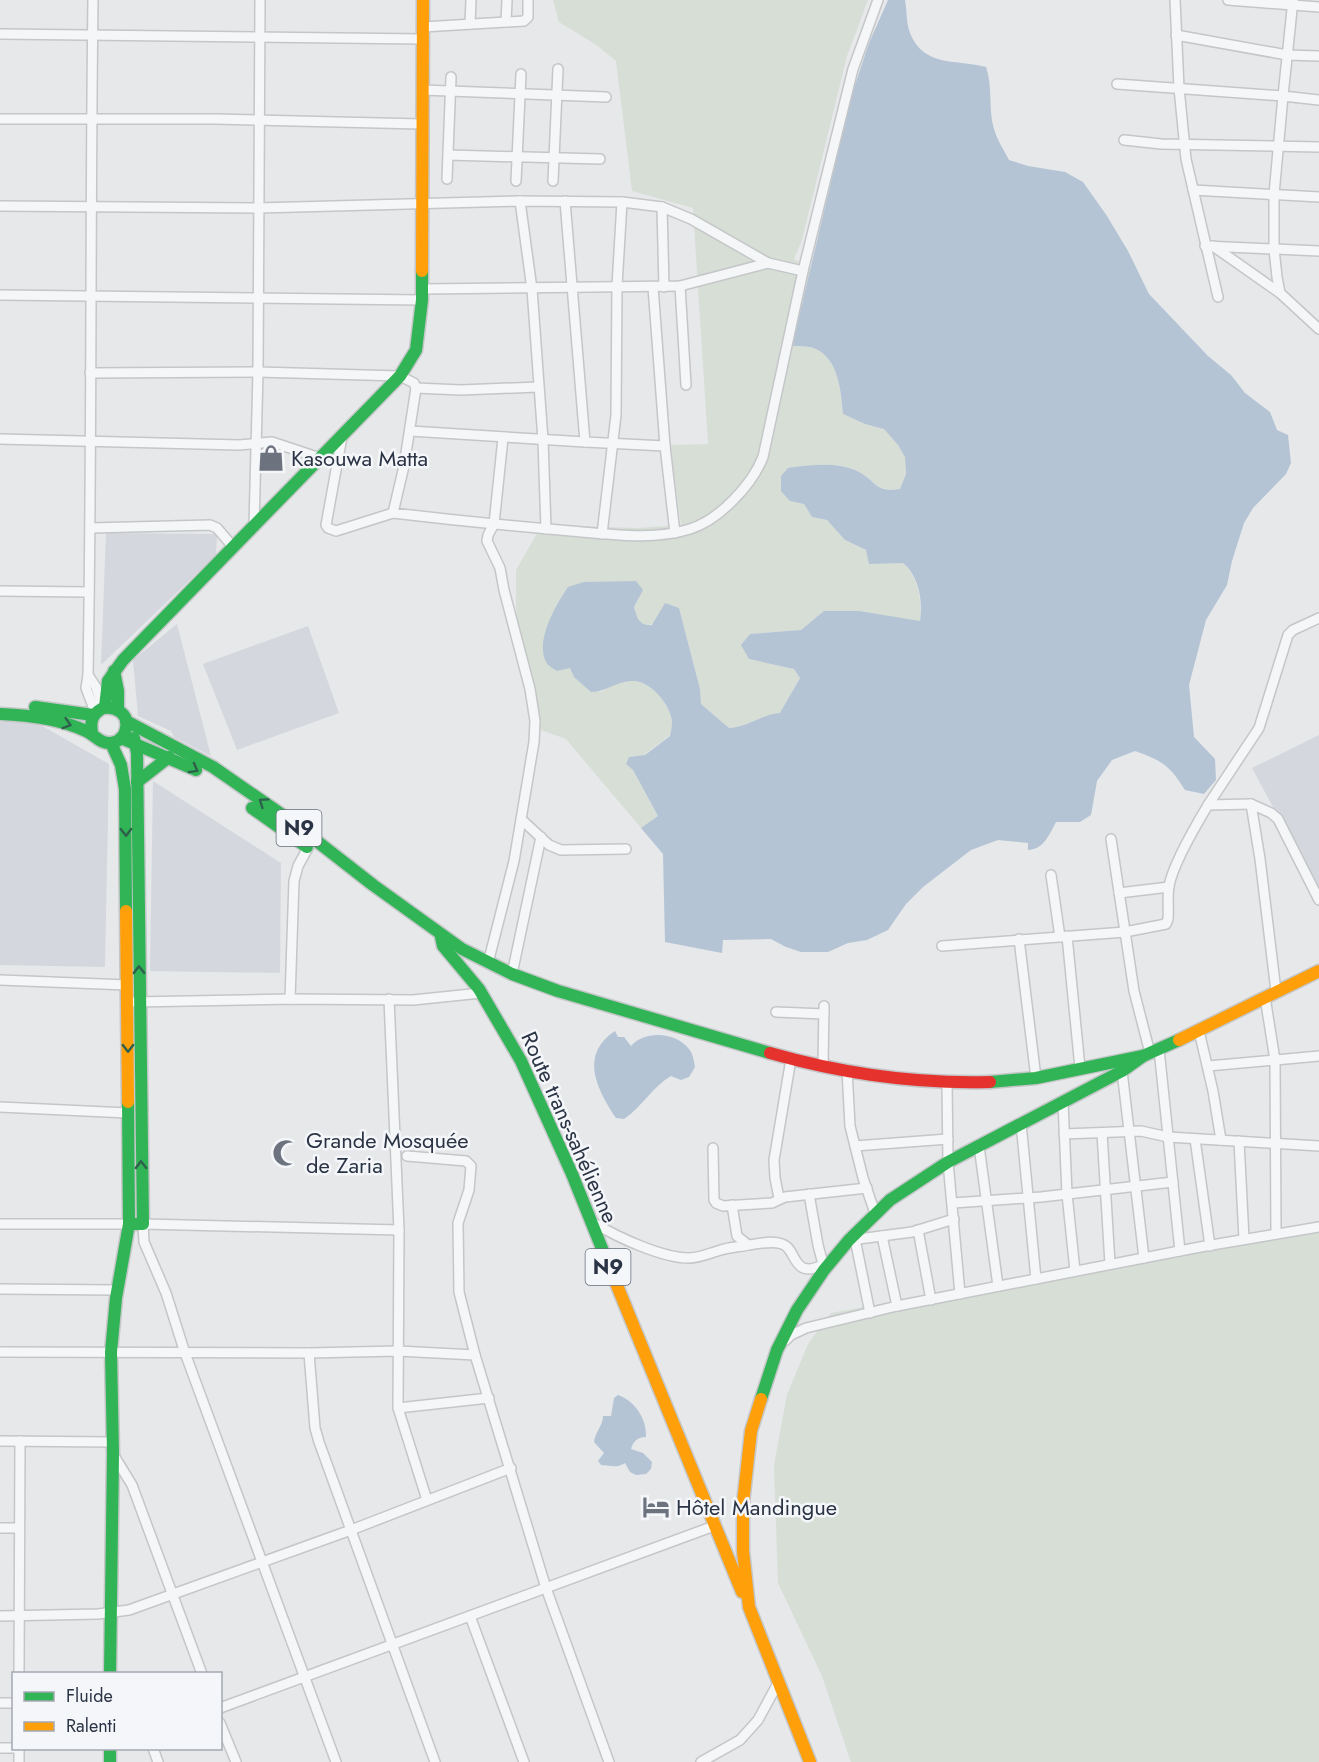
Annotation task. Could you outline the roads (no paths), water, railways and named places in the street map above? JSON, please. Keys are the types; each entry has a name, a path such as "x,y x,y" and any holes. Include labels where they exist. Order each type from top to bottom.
{"main road":[{"path":"92,733 90,724 99,711 108,681 123,660 400,376 416,350 422,294 423,0"},
{"path":"0,705 99,711 118,710 118,691 114,671"},
{"name":"Route trans-sahélienne","path":"118,710 126,721 213,767 291,821 311,844"},
{"name":"N9","path":"0,714 48,719 92,733"},
{"path":"126,721 126,729 116,741 124,774 128,985 134,1002 143,1224 129,1224"},
{"path":"110,1672 113,1448 111,1352 117,1290 129,1224 128,1113 134,1002 138,782 137,745 126,721"},
{"name":"Route trans-sahélienne","path":"92,733 99,741 137,745 196,770 373,885 442,938 488,963 512,974 606,1006 791,1059 899,1079 976,1083 1036,1078 1151,1053"},
{"path":"138,782 169,757"},
{"name":"Route trans-sahélienne","path":"442,938 481,993 521,1061 572,1174 749,1607"},
{"path":"810,1762 749,1607 743,1503 751,1431 777,1350 797,1310 823,1267 852,1240 875,1213 910,1185 948,1162 1122,1071 1151,1053 1319,971"}],"street":[{"path":"93,0 88,675 96,687 99,711"},
{"path":"254,526 258,372 260,0"},
{"path":"470,24 471,0"},
{"path":"506,22 507,0"},
{"path":"0,34 260,36 422,33 470,24 526,20 528,0"},
{"path":"342,437 326,525 336,531 393,513 494,525 645,537 692,529 714,516 738,495 757,470 765,445 803,271 853,69 878,0"},
{"path":"1175,0 1179,88 1186,159 1209,246 1218,297"},
{"path":"1227,0 1293,3 1319,7"},
{"path":"1280,293 1274,249 1274,194 1277,145 1293,3"},
{"path":"1176,35 1287,55 1319,56"},
{"path":"553,181 558,69"},
{"path":"516,182 520,74"},
{"path":"447,179 451,78"},
{"path":"1117,84 1319,100"},
{"path":"422,90 606,98"},
{"path":"0,119 92,118 421,124"},
{"path":"1124,140 1161,144 1319,147"},
{"path":"448,154 600,159"},
{"path":"1193,190 1319,197"},
{"path":"0,206 258,208 520,201 622,202 662,207 691,219 768,263 803,271"},
{"path":"520,201 532,289 543,440 546,529"},
{"path":"565,201 585,442"},
{"path":"602,534 617,391 617,286 622,202"},
{"path":"662,207 664,287"},
{"path":"1209,246 1319,251"},
{"path":"1209,246 1280,293 1319,329"},
{"path":"0,295 257,297 422,294 573,287 664,287 680,286 768,263"},
{"path":"680,286 686,385"},
{"path":"653,287 665,446 675,533"},
{"path":"90,373 258,372 400,376 411,381 416,388 410,431 393,513"},
{"path":"416,388 461,390 538,387"},
{"path":"410,431 665,446"},
{"path":"488,963 508,889 534,742 534,708 500,568 487,541 494,525 503,438"},
{"path":"0,439 239,445 263,442 282,444 320,458"},
{"path":"90,528 210,525 218,528 234,548"},
{"path":"0,591 89,592"},
{"path":"942,946 1125,932 1168,923 1169,887 1191,836 1208,805 1259,728 1288,635 1293,630 1319,618"},
{"path":"1208,805 1251,804 1271,813 1278,819 1319,900"},
{"path":"1251,804 1260,859 1275,1060 1276,1234"},
{"path":"522,820 554,848 561,850 626,849"},
{"path":"512,974 541,837"},
{"path":"1112,839 1138,1009 1151,1053 1168,1137 1180,1251"},
{"path":"290,999 294,881 298,866 311,844"},
{"path":"1051,875 1063,936 1080,1068"},
{"path":"1119,893 1169,887"},
{"path":"1019,939 1036,1078"},
{"path":"0,980 128,985"},
{"path":"134,1002 290,999 413,1000 481,993"},
{"path":"389,999 399,1230 398,1408 427,1500"},
{"path":"776,1012 824,1010 823,1065"},
{"path":"1199,1031 1208,1066 1221,1140"},
{"path":"1208,1066 1319,1056"},
{"path":"779,1198 774,1160 791,1059"},
{"path":"848,1070 850,1126 875,1213"},
{"path":"1122,1071 1144,1258"},
{"path":"947,1083 948,1162 960,1294"},
{"path":"1063,1102 1067,1194 1075,1271"},
{"path":"0,1107 128,1113"},
{"path":"1021,1123 1036,1279"},
{"path":"1064,1134 1130,1131 1148,1132 1168,1137 1319,1146"},
{"path":"1102,1133 1110,1264"},
{"path":"855,1146 948,1139"},
{"path":"1195,1139 1210,1246"},
{"path":"1239,1141 1244,1239"},
{"path":"979,1146 998,1286"},
{"path":"713,1148 714,1200 723,1206 771,1203 779,1198 867,1188"},
{"path":"407,1156 466,1161 471,1166 469,1190 458,1223 459,1292 475,1355 546,1588 609,1762"},
{"path":"953,1203 1107,1191 1173,1182"},
{"path":"590,1220 608,1231 645,1247 683,1257 698,1257 723,1249 748,1245 782,1244 788,1248 800,1266 812,1269 823,1267 809,1194"},
{"path":"732,1205 737,1236 748,1245"},
{"path":"870,1313 852,1240 918,1230 954,1219"},
{"path":"0,1224 129,1224"},
{"path":"336,1762 185,1353 166,1293 144,1242 143,1224 399,1230"},
{"path":"777,1350 792,1335 806,1328 897,1306 1110,1264 1319,1227"},
{"path":"918,1230 931,1300"},
{"path":"882,1236 897,1306"},
{"path":"0,1290 117,1290"},
{"path":"0,1352 398,1351 475,1355"},
{"path":"309,1353 318,1443 435,1762"},
{"path":"398,1408 489,1398"},
{"path":"0,1441 113,1448 132,1485 201,1672"},
{"path":"19,1672 20,1441"},
{"path":"0,1616 111,1613 129,1610 351,1530 511,1468"},
{"path":"222,1707 714,1526"},
{"path":"0,1527 19,1528"},
{"path":"470,1616 524,1762"},
{"path":"701,1762 740,1740 758,1720 778,1683"},
{"path":"222,1728 236,1762"}],"water":[{"path":"888,0 905,0 910,33 924,52 942,60 986,67 994,129 1009,160 1028,166 1065,172 1083,182 1128,251 1149,294 1208,356 1231,375 1245,393 1270,412 1277,430 1288,435 1291,463 1286,474 1253,508 1244,523 1227,585 1206,620 1189,685 1194,737 1215,759 1216,780 1204,794 1185,790 1174,775 1159,761 1135,751 1112,760 1097,781 1091,815 1080,822 1056,822 1042,844 1034,849 1028,850 1028,843 998,840 971,850 923,887 906,904 888,930 867,940 848,943 828,952 801,952 771,939 723,940 722,953 665,942 663,854 641,828 658,816 633,770 626,764 629,757 645,755 670,736 672,721 670,714 658,694 646,684 627,681 591,692 574,677 570,668 557,671 549,666 543,653 545,633 568,587 584,582 636,581 643,590 634,607 641,623 652,625 665,603 679,608 700,689 701,704 729,728 780,713 800,678 794,669 749,659 741,645 750,634 801,630 824,611 859,611 920,621 919,589 913,575 903,563 869,564 866,550 845,540 827,520 812,517 804,504 790,501 781,491 781,476 788,468 842,466 865,475 881,488 892,490 900,489 906,474 905,457 884,429 865,424 843,414 837,377 824,354 816,349 792,346 852,94 869,43"},
{"path":"615,1031 618,1037 624,1037 631,1046 644,1037 652,1035 669,1036 676,1039 690,1051 695,1067 689,1077 681,1080 671,1076 664,1081 624,1119 616,1118 609,1107 595,1073 594,1061 597,1051 604,1040"},
{"path":"618,1395 635,1406 642,1417 646,1437 636,1440 631,1449 643,1453 652,1462 651,1469 646,1474 636,1475 630,1472 625,1463 613,1466 601,1465 598,1461 604,1453 594,1442 595,1438 603,1416 611,1416 614,1398"}],"place":[{"name":"Kasouwa Matta","path":"271,458"},
{"name":"Grande Mosquée de Zaria","path":"286,1153"},
{"name":"Hôtel Mandingue","path":"656,1507"}]}
